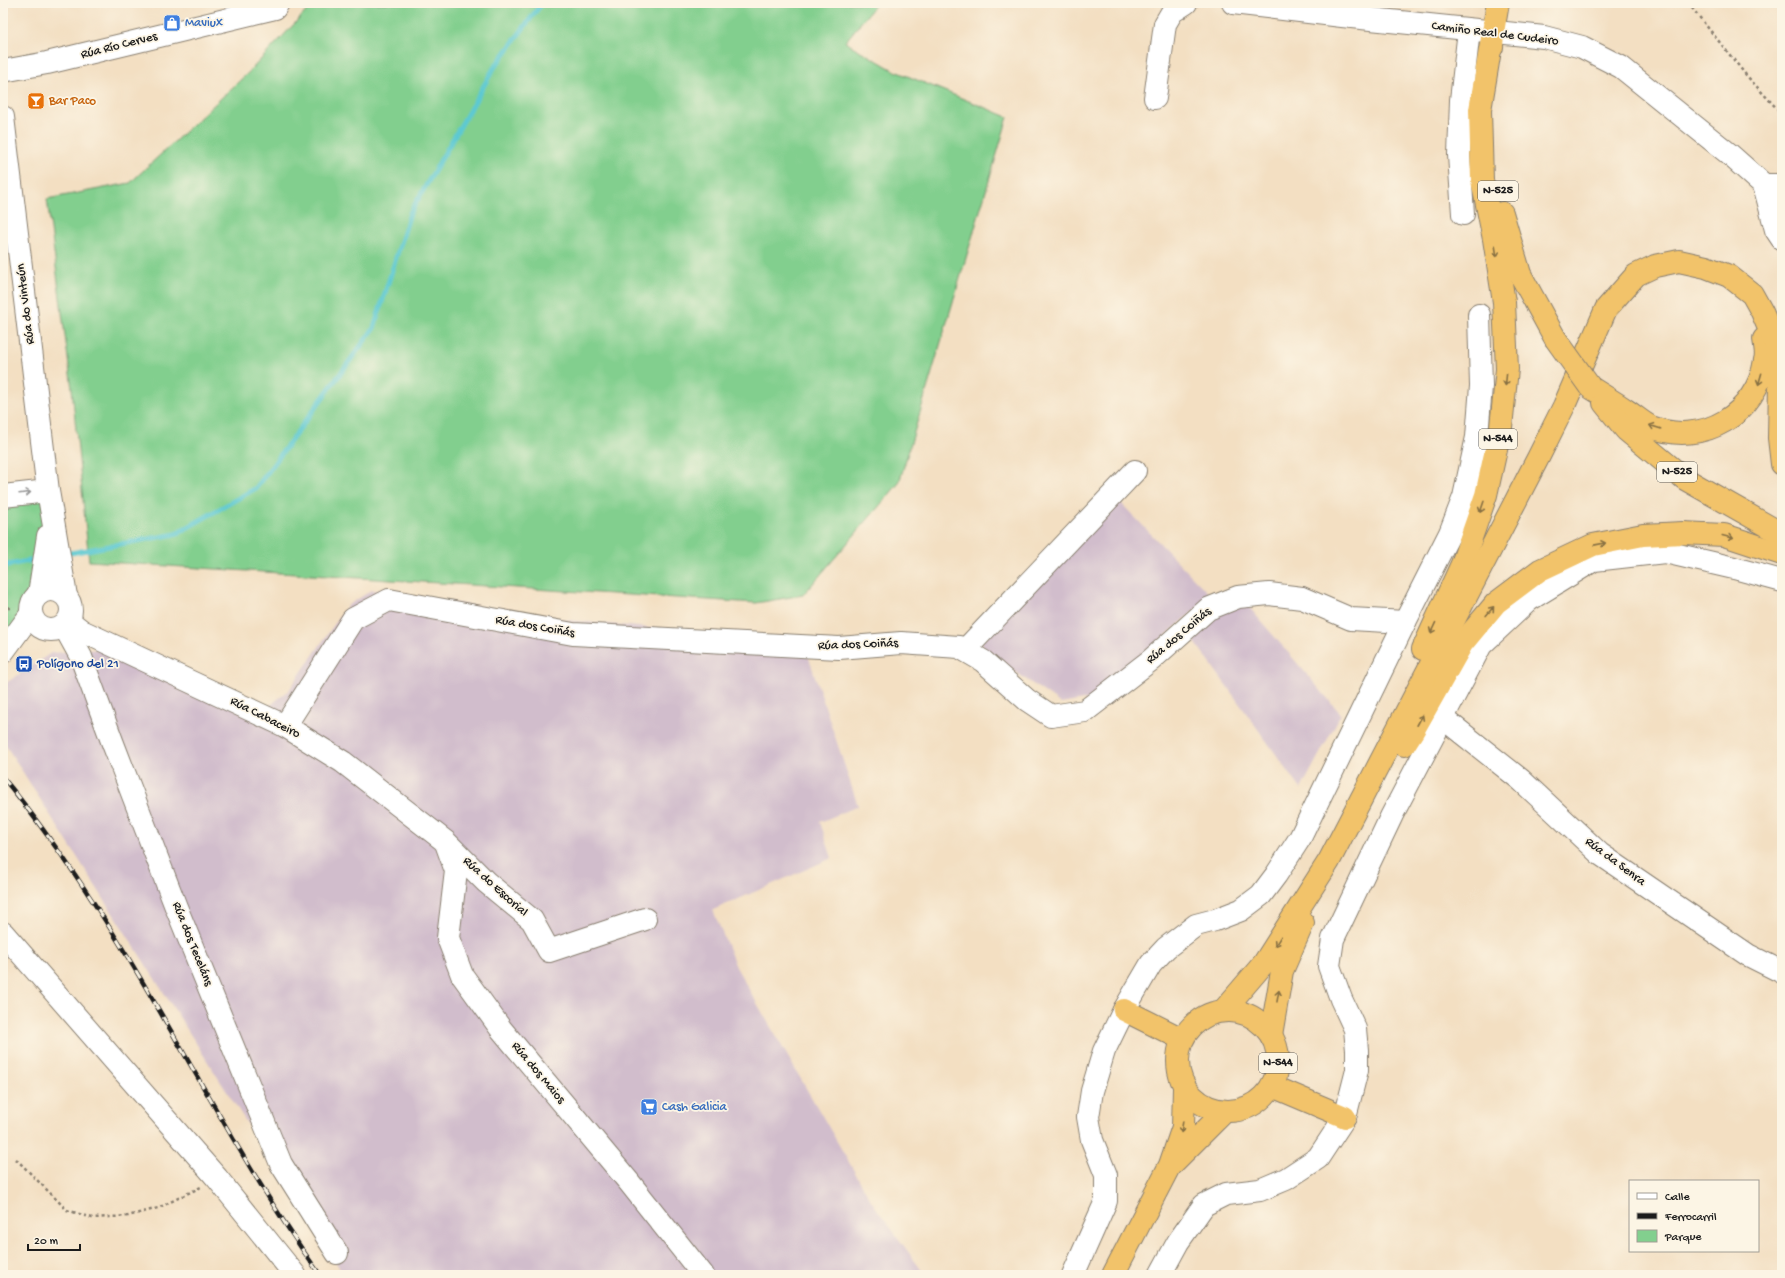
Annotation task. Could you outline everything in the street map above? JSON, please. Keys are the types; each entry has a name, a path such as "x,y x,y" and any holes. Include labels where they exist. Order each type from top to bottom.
{"highway":[{"name":"N-525","path":"1498,3 1493,32 1490,143 1502,218 1520,274 1555,338 1590,387 1626,430 1685,478 1782,534"},
{"name":"N-544","path":"1350,821 1389,718 1434,627 1462,564 1486,495 1501,427 1507,369 1504,302 1494,239 1482,180 1480,110 1493,32"},
{"name":"N-544","path":"1271,1035 1282,971 1329,861 1558,419 1606,309 1636,275 1655,266 1679,261 1706,267 1729,276 1752,294 1762,312 1776,345 1780,382 1779,438 1782,464"},
{"name":"N-544","path":"1590,387 1651,427 1676,433 1698,432 1721,424 1741,410 1758,385 1766,359 1762,312"},
{"name":"N-544","path":"1350,821 1414,731 1462,644 1496,604 1540,570 1593,545 1643,536 1676,533 1724,536 1782,554"},
{"name":"N-544","path":"1223,1011 1264,963 1329,861"},
{"path":"1113,1275 1170,1165 1183,1127 1184,1088 1179,1073 1178,1060 1182,1039 1124,1010"},
{"name":"N-544","path":"1182,1039 1196,1023 1208,1015 1223,1011 1239,1012 1250,1016 1261,1023 1271,1035 1278,1053 1278,1067 1272,1086 1269,1091 1251,1106 1237,1111 1224,1112 1212,1110 1202,1105 1184,1088"},
{"path":"1272,1086 1345,1117"},
{"path":"1170,1165 1224,1112"}],"street":[{"name":"Rúa Río Cerves","path":"3,71 47,63 275,8 278,3"},
{"path":"1154,98 1165,24 1172,12 1186,3"},
{"name":"Camiño Real de Cudeiro","path":"1234,3 1469,30 1544,37 1582,47 1621,67 1773,185"},
{"path":"1463,214 1459,154 1461,100 1469,30"},
{"name":"Rúa do Vinteún","path":"3,117 48,491"},
{"path":"1773,185 1780,233"},
{"path":"1073,1275 1106,1201 1106,1175 1092,1140 1088,1117 1092,1091 1104,1051 1124,1010 1151,964 1166,948 1196,925 1215,920 1241,910 1261,895 1300,838 1405,622 1450,534 1464,497 1477,436 1480,386 1479,315"},
{"path":"965,650 1135,471"},
{"path":"3,496 48,491"},
{"path":"39,594 48,536 48,491"},
{"path":"48,491 66,596"},
{"path":"1160,1275 1178,1242 1204,1205 1226,1194 1260,1190 1286,1179 1318,1158 1345,1117 1357,1070 1357,1050 1355,1029 1341,999 1329,966 1333,939 1392,815 1481,645 1529,600 1594,560 1665,552 1782,581"},
{"path":"4,650 60,626 72,610 70,601 66,596 61,592 52,589 39,594 34,599 31,607 31,614 39,627 60,626"},
{"name":"Rúa dos Coiñás","path":"285,726 353,619 389,600 573,634 839,648 901,644 960,647 983,661 1027,700 1052,716 1084,711 1151,660 1208,609 1238,597 1269,594 1302,598 1351,619 1405,622"},
{"path":"4,650 31,614"},
{"name":"Rúa Cabaceiro","path":"60,626 82,631 285,726 344,762 446,842"},
{"name":"Rúa dos Teceláns","path":"60,626 81,657 174,900 282,1164 337,1253"},
{"name":"Rúa da Senra","path":"1443,718 1520,780 1600,854 1748,955 1782,972"},
{"name":"Rúa do Escorial","path":"446,842 486,882 532,920 549,951 645,919"},
{"name":"Rúa dos Maios","path":"446,842 456,871 448,938 462,975 501,1029 629,1182 703,1275"},
{"path":"3,933 217,1178 295,1275"}],"path":[{"path":"1688,3 1746,75 1782,114"},
{"path":"3,603 8,607"},
{"path":"16,1159 67,1210 92,1218 128,1216 158,1208 217,1178"}],"shaded area":[{"path":"1118,500 1211,596 1139,659 1089,699 1061,704 986,651 981,642"},
{"path":"372,590 567,620 804,643 858,806 820,822 832,858 713,910 736,967 872,1202 925,1275 344,1275 3,741 3,685 51,653 101,649 268,707 289,690 347,606"},
{"path":"1242,599 1341,714 1301,789 1187,631"}],"green space":[{"path":"314,3 877,3 845,42 895,71 1008,117 899,483 803,595 756,603 89,561 72,389 47,199 130,183 249,72"},
{"path":"48,491 31,614 3,652 3,496"}],"waterway":[{"path":"65,554 176,534 256,488 374,328 410,213 494,68 542,3"},
{"path":"3,566 39,559"}],"railway":[{"path":"3,778 39,824 95,904 128,957 252,1171 285,1224 320,1275"}],"place":[{"name":"Maviux","path":"172,23"},
{"name":"Bar Paco","path":"36,101"},
{"name":"Polígono del 21","path":"24,664"},
{"name":"Cash Galicia","path":"649,1107"}]}
